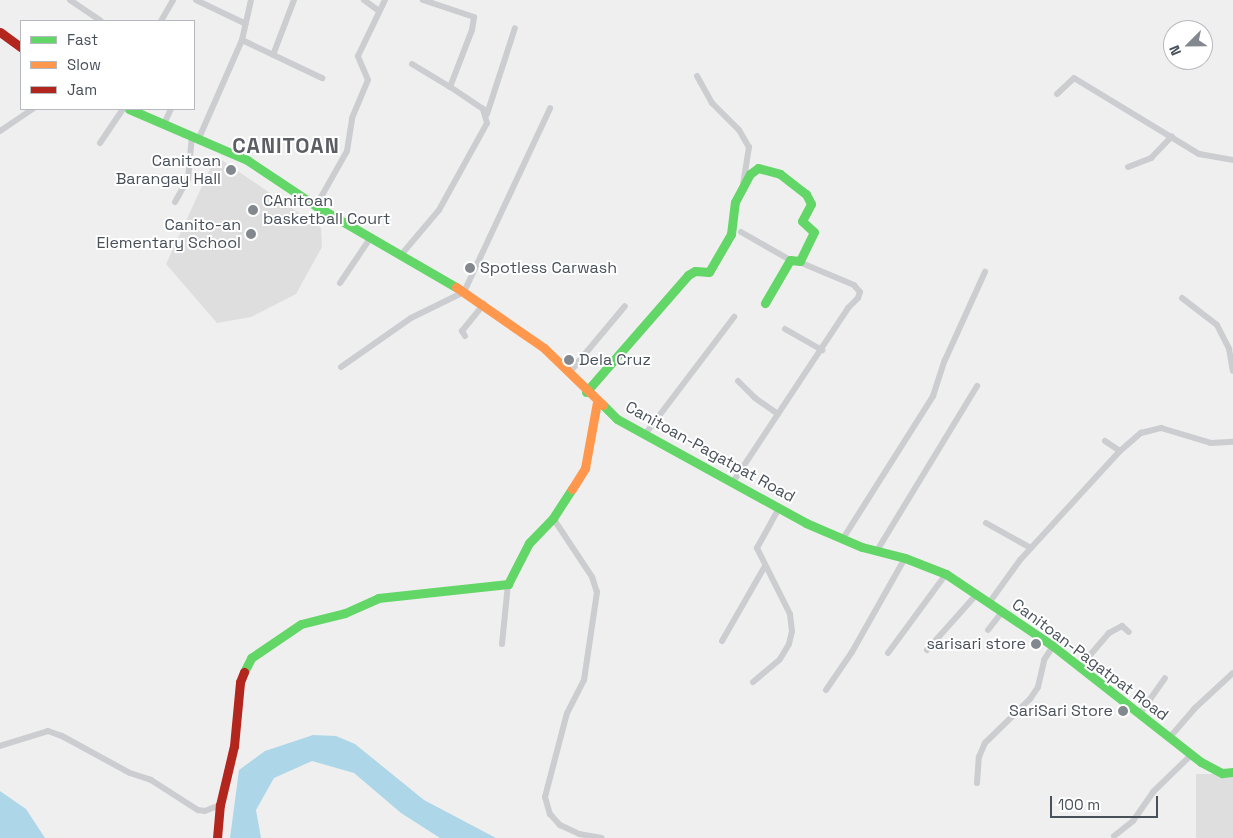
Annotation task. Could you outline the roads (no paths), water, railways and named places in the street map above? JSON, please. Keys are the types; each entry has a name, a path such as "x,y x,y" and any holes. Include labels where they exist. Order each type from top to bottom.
{"street":[{"path":"70,0 100,20"},
{"path":"162,20 173,0"},
{"path":"196,0 246,24"},
{"path":"175,202 188,179 196,136 242,40 251,0"},
{"path":"273,55 294,0"},
{"path":"364,0 378,10"},
{"path":"316,206 347,151 352,118 368,80 358,56 378,10 385,0"},
{"path":"424,0 474,17 472,30 450,87"},
{"path":"402,255 439,210 484,130 487,114 516,28"},
{"path":"0,32 20,46"},
{"path":"242,40 322,78"},
{"path":"412,64 450,87 487,114"},
{"path":"698,76 712,103 739,130 749,147 743,186"},
{"path":"1057,94 1074,78 1199,154 1233,160"},
{"path":"342,367 411,318 464,292 550,108"},
{"path":"0,131 32,110"},
{"path":"100,143 122,110"},
{"name":"Canitoan-Pagatpat Road","path":"131,110 196,136 247,160 316,206 484,304 525,332 569,373 586,392 617,419 646,433 806,523 862,547 878,549 946,574 1053,646 1191,754 1222,773 1233,772"},
{"path":"164,124 171,110"},
{"path":"1128,167 1150,158 1172,136"},
{"path":"586,392 688,275 695,271 709,272 731,234 735,202 743,186 753,170 764,168 780,174 806,194 811,204 802,221 814,233 765,303"},
{"path":"733,482 860,292 854,285 794,261 741,232"},
{"path":"340,284 370,237"},
{"path":"844,538 933,396 945,360 985,272"},
{"path":"1182,298 1216,325 1229,349 1233,371"},
{"path":"465,336 462,331 484,304"},
{"path":"569,373 625,306"},
{"path":"646,433 734,317"},
{"path":"785,329 822,350"},
{"path":"738,381 755,398 778,414"},
{"path":"878,549 977,386"},
{"path":"502,644 508,584 533,538 553,518 585,468 597,402"},
{"path":"990,603 1031,548 1120,450 1146,430 1161,428 1211,443 1233,442"},
{"path":"1104,441 1120,450"},
{"path":"753,682 780,659 789,644 792,631 790,614 757,548 779,508"},
{"path":"553,518 592,577 597,592 584,680 567,713 545,797 550,814 560,825 578,834 602,838"},
{"path":"986,523 1031,548"},
{"path":"826,690 852,652 906,558"},
{"path":"722,641 766,566"},
{"path":"888,652 946,574"},
{"path":"217,838 220,805 234,746 240,682 246,665 260,649 310,620 345,613 378,598 508,584"},
{"path":"927,650 976,595"},
{"path":"988,630 1002,612"},
{"path":"1079,668 1109,633 1122,626 1129,632"},
{"path":"977,783 979,757 985,743 1030,699 1038,687 1044,660 1053,646"},
{"path":"1170,738 1194,709 1233,673"},
{"path":"1139,715 1165,678"},
{"path":"0,746 48,731 62,736 130,773 151,780 198,810 205,811 220,805"},
{"path":"1114,836 1133,821 1153,792 1191,754"}],"water":[{"path":"313,735 336,736 355,744 424,800 496,838 440,838 401,813 354,773 312,761 274,778 256,810 261,838 230,838 239,770 265,751"},
{"path":"0,791 26,809 45,838 0,838"}],"place":[{"name":"Canitoan Barangay Hall","path":"231,170"},
{"name":"CAnitoan basketball Court","path":"253,210"},
{"name":"Canito-an Elementary School","path":"251,234"},
{"name":"Spotless Carwash","path":"470,268"},
{"name":"Dela Cruz","path":"569,360"},
{"name":"sarisari store","path":"1036,644"},
{"name":"SariSari Store","path":"1123,711"}],"district":[{"name":"CANITOAN","path":"286,146"}]}
